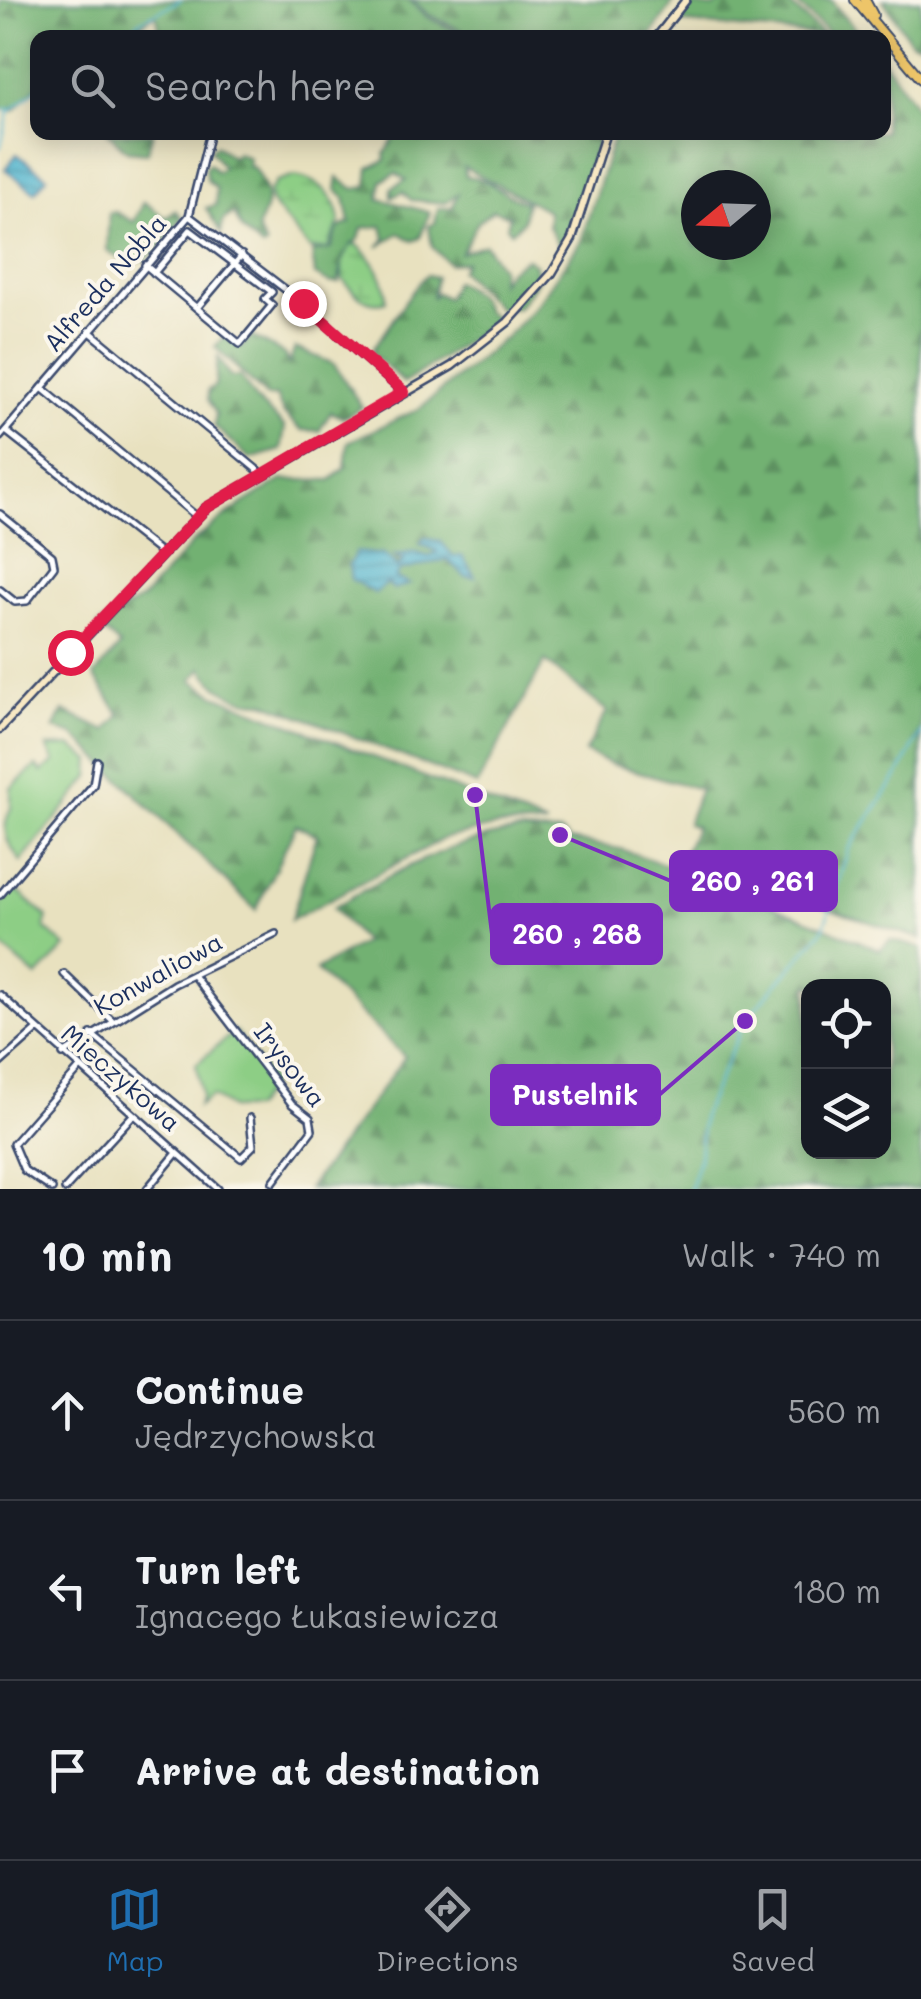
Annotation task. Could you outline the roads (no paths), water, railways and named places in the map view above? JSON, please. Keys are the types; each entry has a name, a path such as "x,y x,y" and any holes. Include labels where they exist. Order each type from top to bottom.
{"main road":[{"path":"662,30 686,0"},
{"path":"854,0 882,30"},
{"path":"865,0 880,27"},
{"path":"891,41 921,79"},
{"path":"0,729 196,516 261,473 452,366 502,328 552,272 578,226 604,140"}],"street":[{"name":"Alfreda Nobla","path":"3,434 190,216 208,140"},
{"path":"190,216 404,392"},
{"path":"145,266 240,344 272,305 266,299 272,292 190,230 154,273"},
{"path":"197,308 242,255"},
{"path":"89,331 261,473"},
{"path":"42,388 196,516"},
{"path":"3,434 160,553"},
{"path":"187,509 193,502"},
{"path":"0,514 52,556 54,566 27,601 15,602 0,590"},
{"path":"0,895 93,785 97,760"},
{"name":"Konwaliowa","path":"63,1054 112,1020 193,974 276,934"},
{"path":"64,974 112,1020"},
{"name":"Irysowa","path":"193,974 292,1104 310,1118 312,1130 273,1182"},
{"name":"Mieczykowa","path":"0,994 218,1189"},
{"path":"0,1063 38,1030"},
{"path":"91,1034 241,1158 253,1146 250,1118"},
{"path":"52,1189 24,1170 13,1144 80,1068"},
{"path":"65,1189 133,1115"},
{"path":"146,1189 177,1153"}],"water":[{"path":"17,154 47,177 35,192 5,169"},
{"path":"425,538 441,542 454,557 462,556 475,577 465,576 447,559 399,571 395,578 409,584 394,589 387,583 375,593 351,579 349,565 356,552 384,555 398,568 404,560 393,556 414,552 429,557 437,551 420,544"}],"waterway":[{"path":"132,30 140,21 181,0"},
{"path":"0,148 9,112 30,95"},
{"path":"0,110 9,109"},
{"path":"829,911 849,848 900,772 921,732"},
{"path":"690,1189 699,1160 703,1114 745,1021 823,930 828,914"}],"place":[{"name":"260 , 268","path":"475,795"},
{"name":"260 , 261","path":"560,835"},
{"name":"Pustelnik","path":"745,1021"}]}
